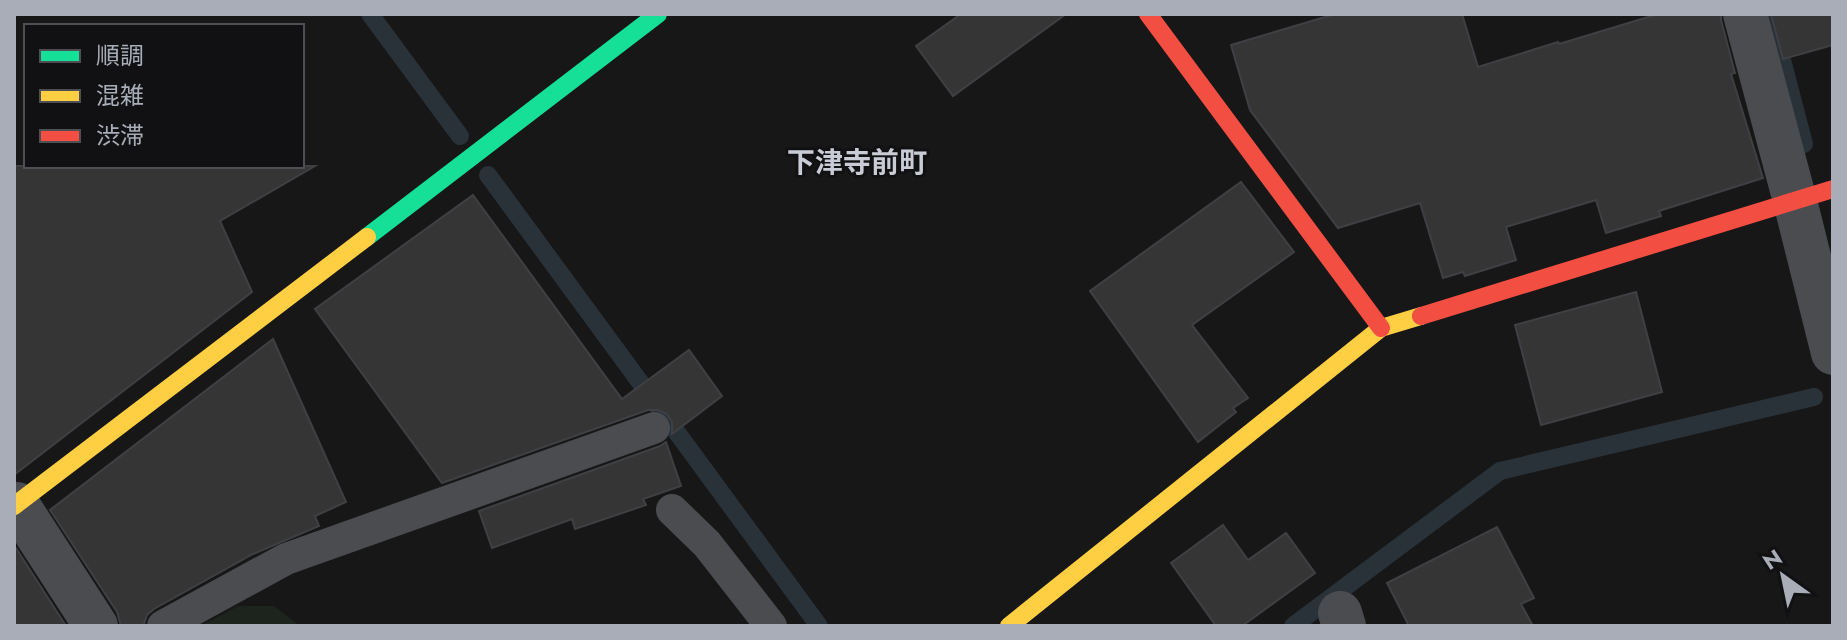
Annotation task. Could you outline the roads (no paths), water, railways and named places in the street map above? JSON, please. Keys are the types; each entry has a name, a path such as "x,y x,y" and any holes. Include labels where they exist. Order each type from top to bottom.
{"street":[{"path":"96,626 15,503 658,14"},
{"path":"1148,14 1381,328"},
{"path":"1745,14 1814,195 1833,353"},
{"path":"1009,626 1381,328 1814,195"}],"lane":[{"path":"163,626 286,559 654,428"},
{"path":"672,510 707,544 771,626"}],"waterway":[{"path":"370,14 460,136"},
{"path":"1770,14 1804,144"},
{"path":"488,175 819,626"},
{"path":"1293,626 1500,471 1814,397"}],"district":[{"name":"下津寺前町","path":"857,162"}]}
